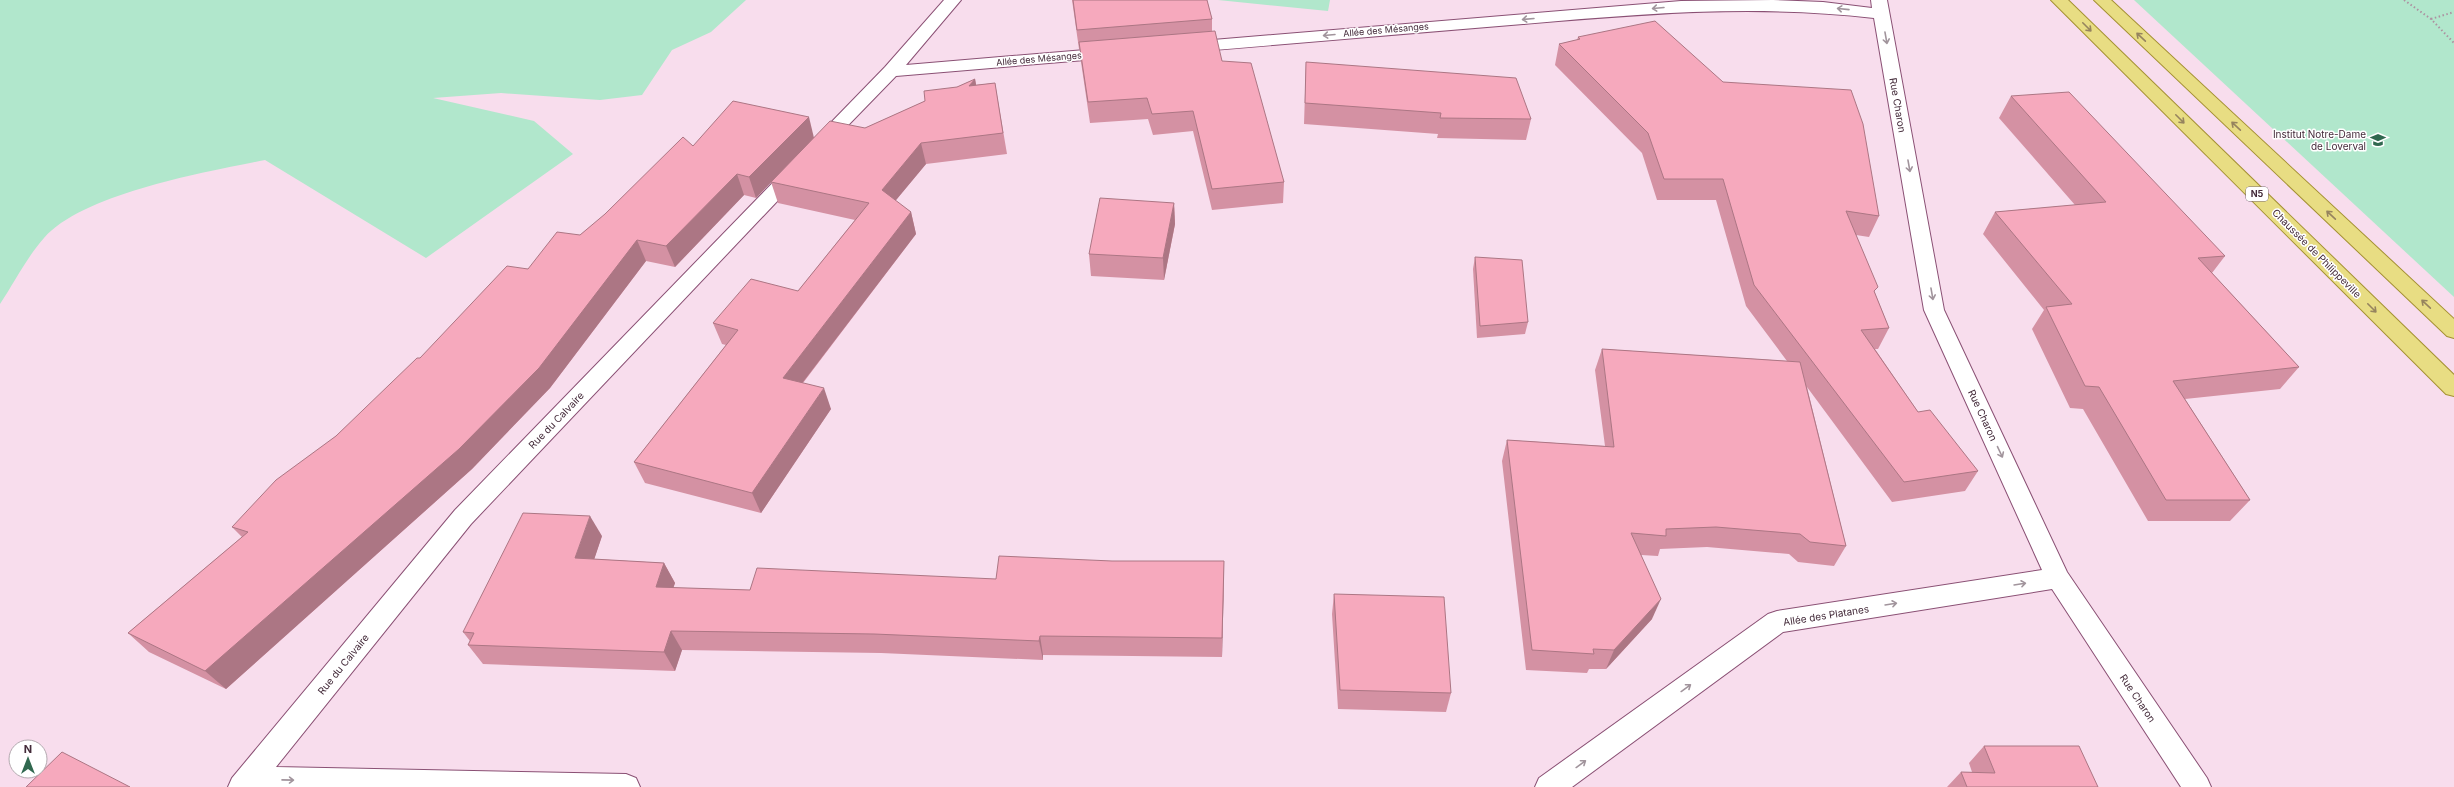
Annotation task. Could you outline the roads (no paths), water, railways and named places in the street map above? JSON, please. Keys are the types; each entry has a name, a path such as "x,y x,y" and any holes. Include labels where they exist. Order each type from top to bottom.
{"main road":[{"name":"Chaussée de Philippeville","path":"2059,0 2454,388"},
{"path":"2102,0 2454,331"}],"street":[{"name":"Rue du Calvaire","path":"245,783 463,517 891,71 953,0"},
{"name":"Allée des Mésanges","path":"1175,48 1681,6 1773,5 1881,7"},
{"name":"Rue Charon","path":"1881,7 1934,310 2058,578 2197,787"},
{"name":"Allée des Mésanges","path":"891,71 1128,52"},
{"name":"Allée des Platanes","path":"1549,787 1777,622 2058,578"},
{"path":"245,783 626,787"}],"place":[{"name":"Institut Notre-Dame de Loverval","path":"2378,140"}]}
